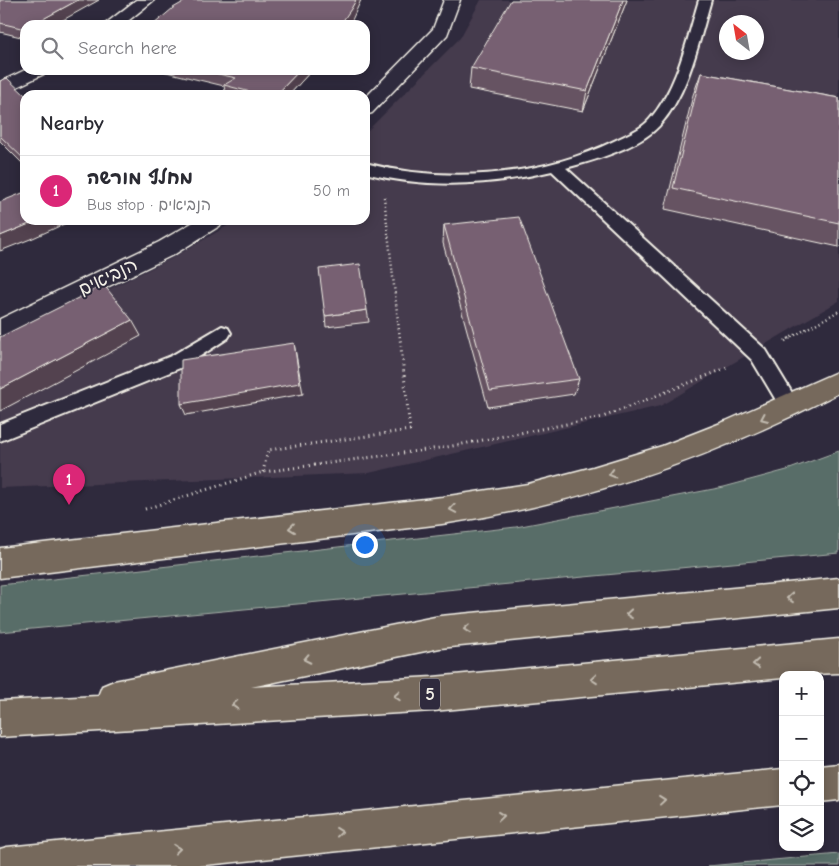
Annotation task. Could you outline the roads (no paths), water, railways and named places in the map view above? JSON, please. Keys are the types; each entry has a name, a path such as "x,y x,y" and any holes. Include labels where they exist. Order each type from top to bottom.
{"highway":[{"path":"0,563 441,511 554,490 636,467 700,445 790,406 839,381"},
{"path":"10,718 440,632 839,593"},
{"name":"5","path":"10,718 433,694 839,656"},
{"path":"824,784 839,782"},
{"path":"7,866 779,787"}],"street":[{"path":"119,20 146,0"},
{"path":"370,104 441,31 452,0"},
{"path":"0,89 28,75"},
{"name":"הנביאים","path":"0,330 167,248 204,225"}],"lane":[{"path":"370,170 382,174 426,178 499,177 555,166 617,146 654,124 673,96 705,0"},
{"path":"555,166 760,355 790,406"},
{"path":"0,432 178,361 222,333"}],"place":[{"name":"מחלף מורשה","path":"69,505"}]}
